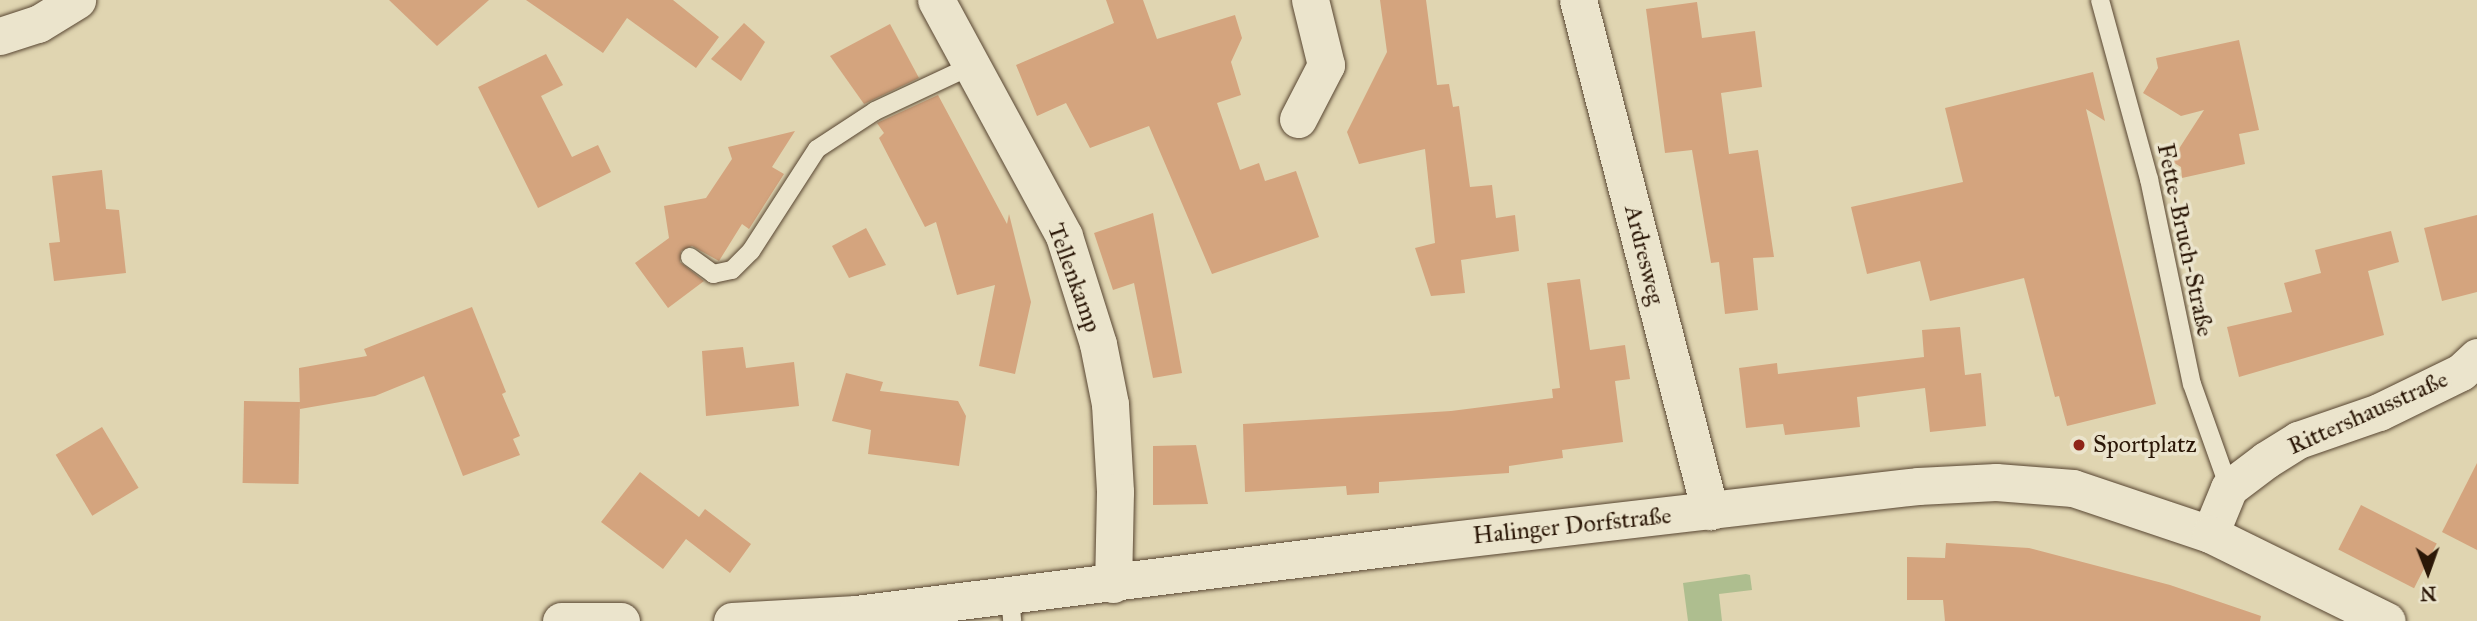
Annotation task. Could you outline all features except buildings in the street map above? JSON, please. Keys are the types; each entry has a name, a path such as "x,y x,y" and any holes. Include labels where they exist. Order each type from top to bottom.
{"street":[{"path":"0,36 38,24 77,0"},
{"name":"Tellenkamp","path":"936,0 1063,236 1098,344 1110,404 1113,454 1113,584"},
{"path":"1298,119 1326,65 1310,0"},
{"name":"Ardresweg","path":"1578,0 1710,511"},
{"name":"Rittershausstraße","path":"2229,488 2298,440 2379,412 2461,372 2477,357"},
{"name":"Halinger Dorfstraße","path":"732,621 1011,608 1113,584 1710,511 1996,482 2073,488 2210,534 2387,621"},
{"path":"2210,534 2229,488"},
{"path":"561,621 621,621"}],"lane":[{"name":"Fette-Bruch-Straße","path":"2100,0 2149,179 2192,384 2229,488"},
{"path":"690,257 713,274 732,270 751,251 817,149 875,111 973,65"}],"green space":[{"path":"1750,575 1752,590 1719,594 1722,621 1688,621 1683,583"}],"place":[{"name":"Sportplatz","path":"2079,445"}]}
